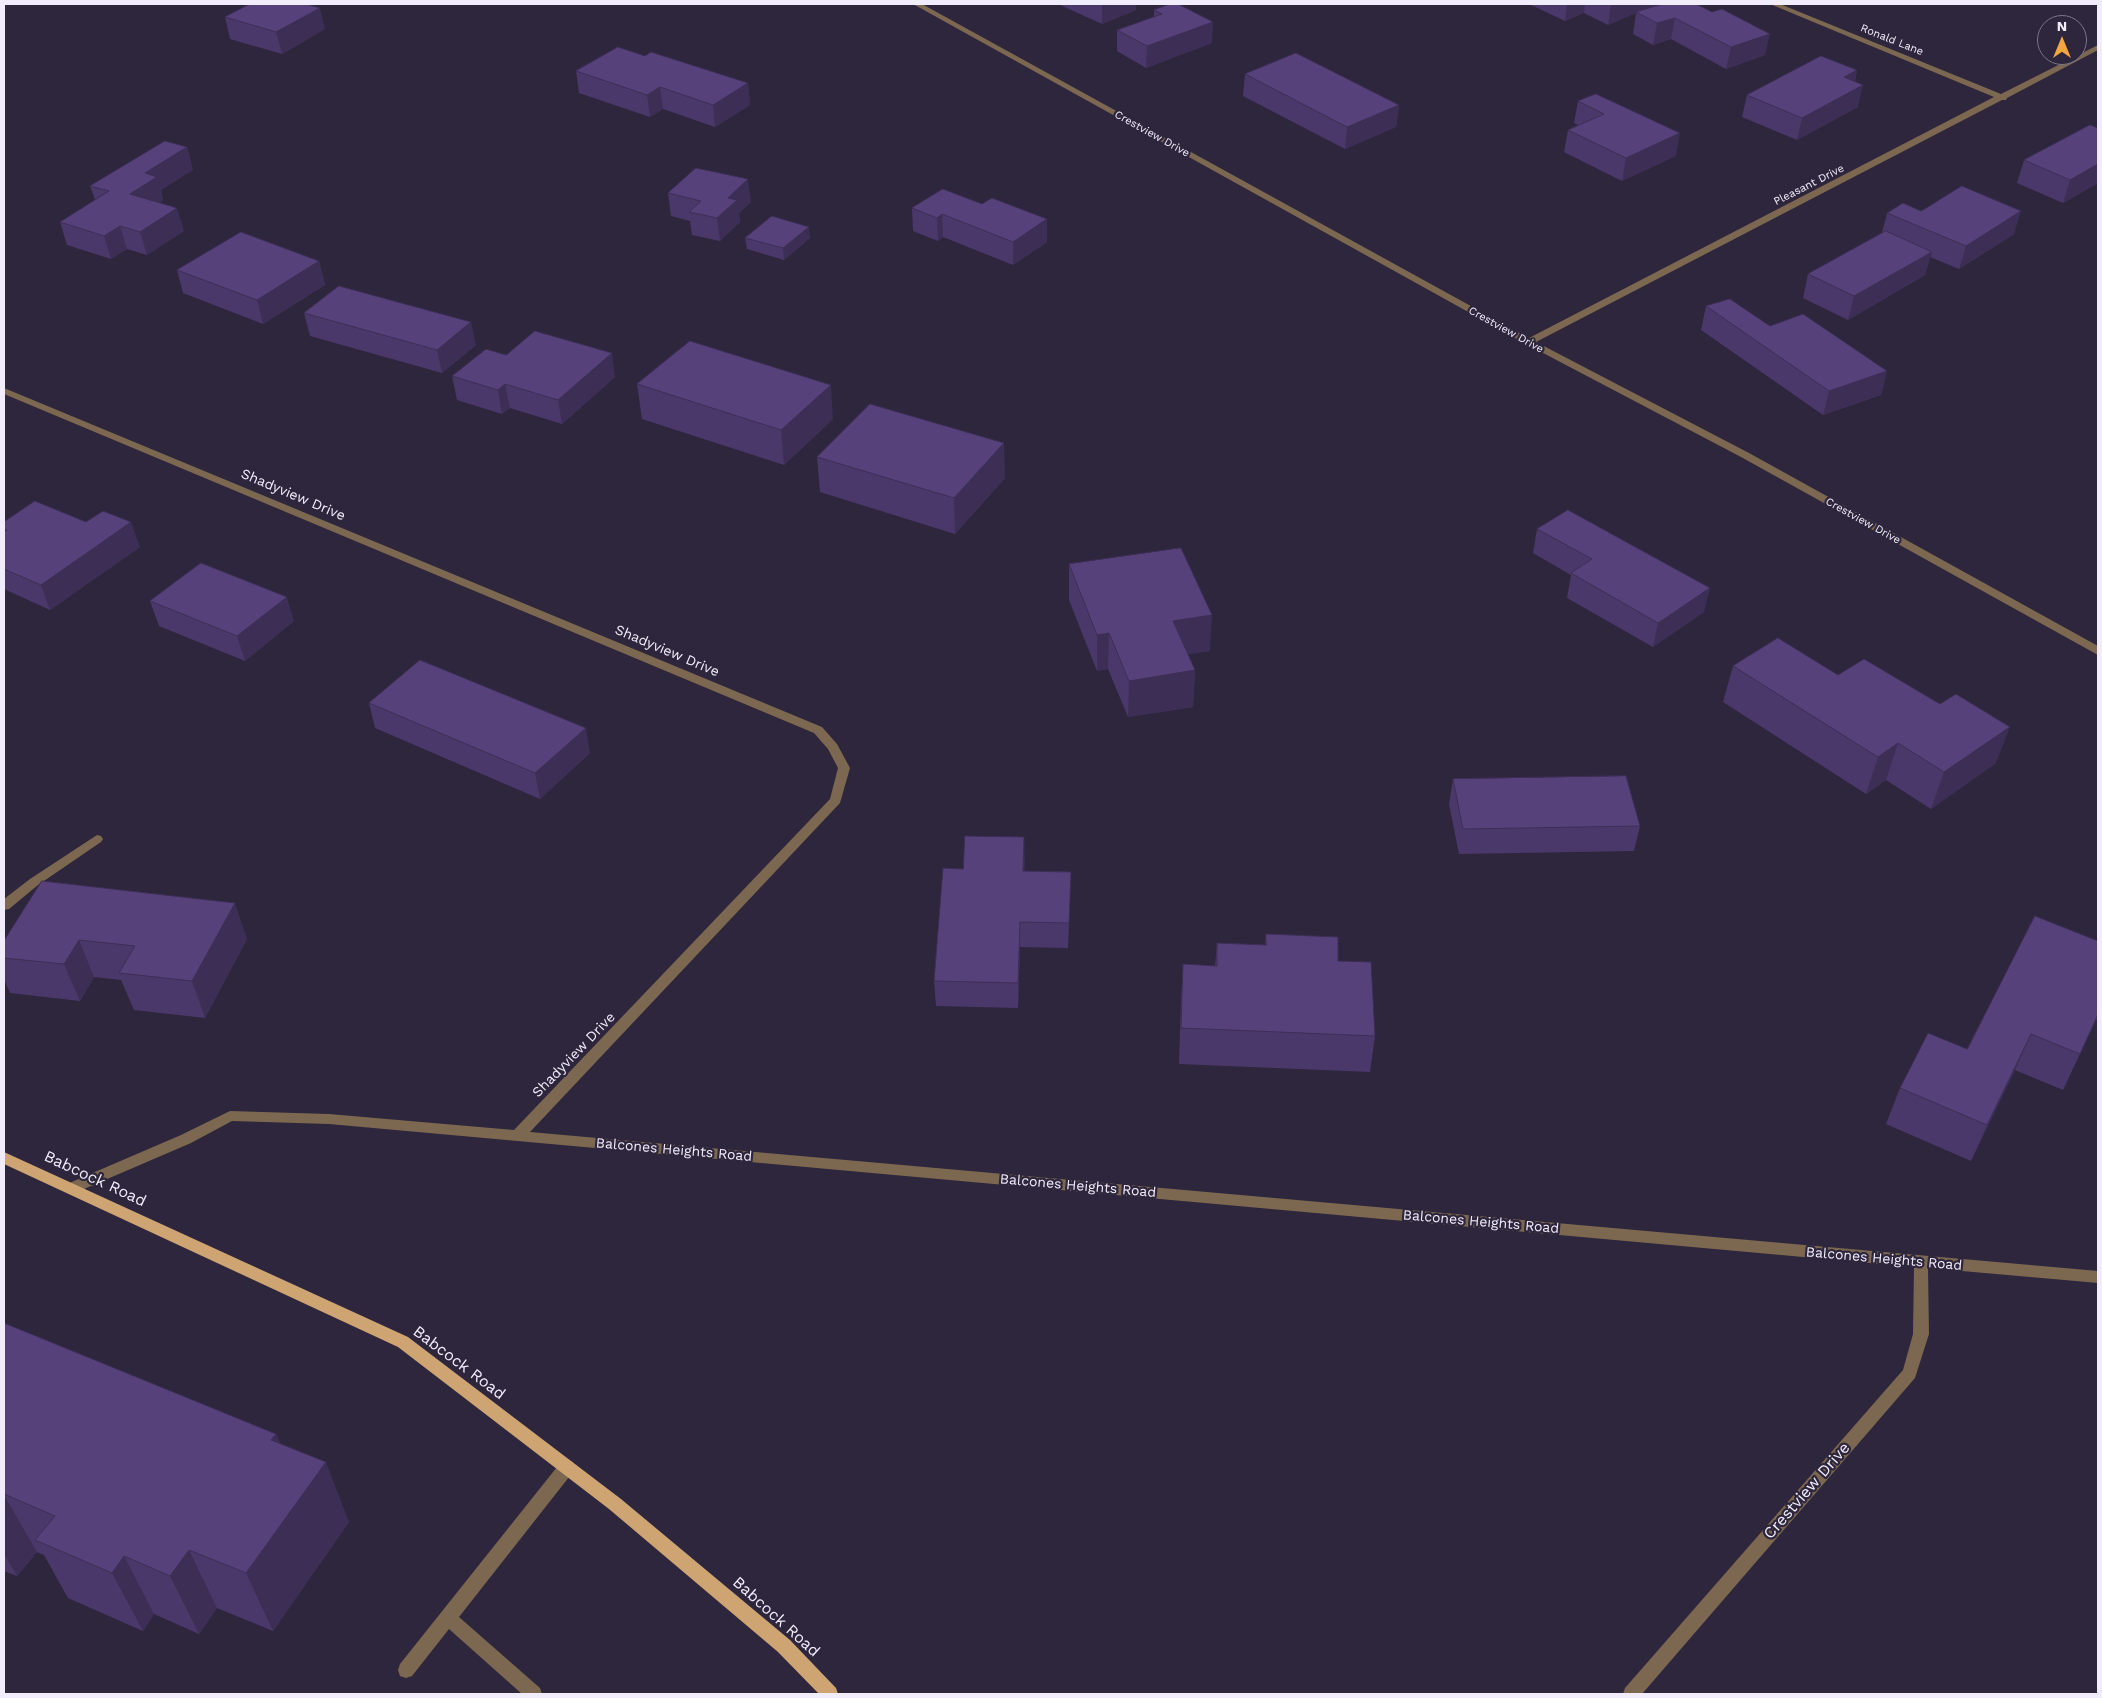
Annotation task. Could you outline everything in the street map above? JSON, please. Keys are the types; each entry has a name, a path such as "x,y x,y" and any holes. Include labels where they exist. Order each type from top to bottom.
{"main road":[{"name":"Babcock Road","path":"4,1158 403,1342 616,1504 784,1646 830,1694"}],"street":[{"name":"Crestview Drive","path":"917,4 1529,342 1745,455 2098,651"},
{"name":"Ronald Lane","path":"1774,4 2003,98"},
{"name":"Pleasant Drive","path":"1529,342 2098,48"},
{"name":"Shadyview Drive","path":"4,391 818,730 833,747 844,768 836,800 517,1136"},
{"path":"4,906 34,882 97,840"},
{"name":"Balcones Heights Road","path":"72,1188 186,1139 230,1116 329,1119 2098,1277"},
{"name":"Crestview Drive","path":"1631,1694 1910,1373 1921,1334 1922,1262"},
{"path":"406,1670 567,1467"},
{"path":"448,1618 534,1694"}],"building":[{"path":"250,4 306,4 320,8 276,32 225,17"},
{"path":"1170,4 1178,4 1213,22 1147,46 1117,30 1162,14 1154,10"},
{"path":"1663,4 1696,4 1712,12 1722,9 1770,34 1731,47 1675,18 1657,23 1636,12"},
{"path":"618,47 645,56 651,52 748,83 713,105 660,87 647,95 576,71"},
{"path":"1296,53 1399,105 1347,127 1245,74"},
{"path":"1821,56 1857,70 1844,77 1863,85 1802,118 1747,95"},
{"path":"1596,94 1680,133 1626,158 1568,130 1604,114 1578,101"},
{"path":"2090,125 2098,128 2098,164 2070,180 2024,160"},
{"path":"165,141 187,147 145,173 157,177 130,194 177,208 140,232 120,226 104,236 60,222 109,191 90,186"},
{"path":"696,168 748,179 728,198 737,200 717,218 689,212 701,201 668,193"},
{"path":"1962,186 2021,211 1966,246 1887,213 1903,203 1921,211"},
{"path":"943,189 982,204 992,198 1047,219 1013,242 942,214 937,218 912,208"},
{"path":"772,216 809,227 783,248 745,238"},
{"path":"1886,231 1932,252 1854,296 1808,274"},
{"path":"241,232 319,261 257,300 177,270"},
{"path":"339,286 471,322 437,350 304,313"},
{"path":"1730,299 1770,326 1803,314 1887,371 1829,391 1706,306"},
{"path":"535,331 612,353 558,400 505,384 498,390 452,376 486,349 506,355"},
{"path":"690,341 831,385 781,430 637,384"},
{"path":"870,404 1004,443 954,498 817,457"},
{"path":"35,501 86,522 103,511 131,522 41,585 4,569 4,532 7,530 4,529 4,522"},
{"path":"1568,510 1710,588 1658,623 1571,573 1592,559 1537,529"},
{"path":"1181,548 1212,615 1173,621 1195,670 1129,681 1109,633 1097,635 1069,564"},
{"path":"201,563 287,597 237,636 150,601"},
{"path":"1778,638 1838,675 1864,659 1940,704 1956,694 2010,727 1944,772 1898,743 1878,757 1733,666"},
{"path":"420,660 586,728 535,773 369,703"},
{"path":"1626,776 1640,826 1463,829 1453,779"},
{"path":"965,836 1024,837 1023,871 1071,872 1069,923 1020,922 1018,983 934,981 943,868 963,869"},
{"path":"42,881 235,903 192,981 119,973 135,946 79,940 64,964 4,958 4,941"},
{"path":"2035,916 2098,941 2098,1014 2080,1054 2031,1034 1987,1125 1900,1088 1928,1033 1967,1049"},
{"path":"1266,934 1338,937 1338,961 1371,962 1375,1036 1181,1028 1183,964 1217,966 1217,943 1266,945"},
{"path":"4,1323 276,1434 271,1440 326,1462 246,1573 189,1550 170,1576 124,1556 112,1573 35,1540 55,1516 4,1494"}]}
